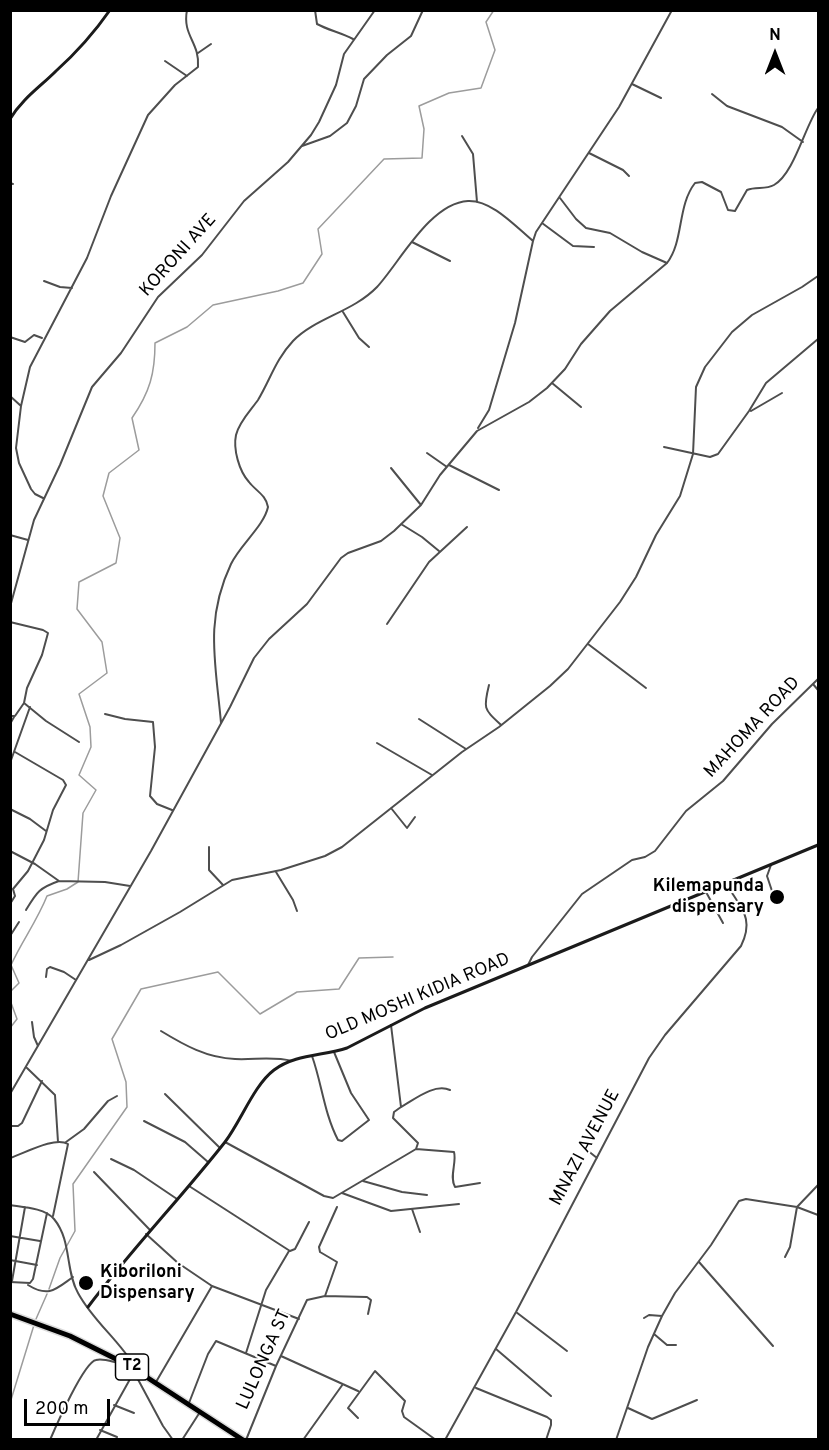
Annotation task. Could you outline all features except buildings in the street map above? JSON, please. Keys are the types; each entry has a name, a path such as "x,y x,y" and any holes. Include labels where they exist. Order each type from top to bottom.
{"highway":[{"name":"T2","path":"10,1314 69,1336 128,1365 189,1404 236,1438 244,1440"}],"street":[{"path":"10,119 17,107 92,35 110,10"},
{"path":"43,498 34,494 17,455 26,378 43,339 87,258 111,196 148,115 176,85 198,67 198,53 187,30 185,20 187,10"},
{"path":"315,10 317,24 353,39"},
{"name":"KORONI AVE","path":"10,608 27,540 92,387 121,354 151,306 165,289 202,255 244,201 288,162 302,146 327,107 338,81 342,59 353,39 375,10"},
{"path":"302,146 324,139 344,126 353,113 364,80 387,55 411,36 423,10"},
{"path":"10,1094 89,960 233,702 254,658 269,639 307,603 340,558 381,541 421,505 448,466 477,431 489,410 515,323 532,241 632,84 672,10"},
{"path":"198,53 211,44"},
{"path":"165,61 187,76"},
{"path":"632,84 661,98"},
{"path":"712,94 723,103 782,127 803,142"},
{"path":"477,431 529,402 552,383 565,369 581,344 610,311 667,263 673,254 683,210 695,183 702,182 721,192 728,210 733,212 747,190 770,187 778,182 803,142 808,124 819,108"},
{"path":"462,136 473,154 477,202"},
{"path":"589,153 624,170 628,176"},
{"path":"559,197 586,228 610,233 642,252 667,263"},
{"path":"220,723 213,641 219,597 238,550 265,516 268,507 265,498 243,475 237,450 237,434 259,398 281,354 298,336 343,312 375,289 425,227 442,212 459,203 477,202 494,210 532,241"},
{"path":"542,223 573,246 594,247"},
{"path":"412,242 450,261"},
{"path":"89,960 180,912 223,885 237,879 276,872 325,856 342,847 560,677 620,602 680,496 693,454 696,387 705,367 732,332 752,315 819,276"},
{"path":"44,281 60,287 72,288"},
{"path":"343,312 359,338 369,347"},
{"path":"10,337 26,342 36,334 43,339"},
{"path":"664,447 693,454 713,456 718,454 770,379 819,339"},
{"path":"552,383 581,407"},
{"path":"749,411 762,406 782,393"},
{"path":"10,396 21,406"},
{"path":"427,453 448,466 499,490"},
{"path":"391,468 421,505"},
{"path":"400,524 422,537 439,551"},
{"path":"387,624 429,562 467,527"},
{"path":"10,535 27,540"},
{"path":"10,622 48,633 42,655 27,688 24,703 12,716 10,724"},
{"path":"588,644 646,688"},
{"name":"MAHOMA ROAD","path":"528,965 582,894 632,860 645,857 655,851 686,811 723,781 772,724 819,679"},
{"path":"813,684 819,690"},
{"path":"489,685 485,709 501,725"},
{"path":"24,703 46,721 79,742"},
{"path":"10,763 30,707"},
{"path":"105,714 153,722 155,747 150,796 157,804 172,810"},
{"path":"419,719 466,749"},
{"path":"377,743 432,775"},
{"path":"10,904 15,896 13,888 24,878 45,838 52,810 66,783 15,752"},
{"path":"392,808 406,828 415,817"},
{"path":"10,809 30,819 46,831"},
{"name":"OLD MOSHI KIDIA ROAD","path":"88,1307 146,1234 225,1142 266,1076 281,1065 292,1060 334,1052 356,1044 425,1008 819,845"},
{"path":"209,847 209,870 223,885"},
{"path":"10,851 32,862 59,881"},
{"path":"771,865 767,876 772,891"},
{"path":"276,872 297,911"},
{"path":"26,910 38,891 59,881 105,882 130,886"},
{"name":"MNAZI AVENUE","path":"445,1440 516,1312 649,1058 665,1035 736,952 744,939 748,922 726,883"},
{"path":"706,892 723,923"},
{"path":"10,936 19,922"},
{"path":"46,977 47,969 53,968 76,980"},
{"path":"32,1022 38,1046"},
{"path":"391,1025 400,1107"},
{"path":"161,1031 187,1047 229,1059 274,1057 292,1060"},
{"path":"312,1056 320,1079 330,1125 338,1140 342,1141 369,1120 351,1093 334,1052"},
{"path":"27,1068 55,1095 58,1142"},
{"path":"10,1126 22,1124 42,1082"},
{"path":"416,1149 418,1143 393,1118 394,1112 434,1089 444,1087 450,1090"},
{"path":"165,1094 220,1148"},
{"path":"10,1158 58,1142 66,1142 84,1129 108,1101 117,1096"},
{"path":"144,1121 185,1142 208,1162"},
{"path":"53,1217 68,1146 66,1142"},
{"path":"225,1142 324,1196 333,1198 416,1149 454,1152 453,1182 455,1187 480,1182"},
{"path":"585,1146 597,1158"},
{"path":"111,1159 134,1170 177,1199"},
{"path":"94,1172 150,1230"},
{"path":"363,1181 402,1192 427,1195"},
{"path":"785,1257 790,1247 797,1207 819,1185"},
{"path":"189,1186 290,1251"},
{"path":"342,1193 383,1209 397,1211 459,1204"},
{"path":"616,1440 662,1316 675,1293 742,1199 797,1207 819,1215"},
{"path":"10,1204 47,1213 53,1217 67,1246 77,1292 95,1320 126,1353 173,1440"},
{"path":"25,1207 11,1282 27,1284 40,1291 53,1291 73,1277"},
{"path":"338,1207 319,1247 320,1251 337,1262 325,1296 370,1298 368,1314"},
{"path":"412,1209 420,1232"},
{"path":"27,1284 33,1279 37,1265 47,1213"},
{"path":"246,1353 271,1280 290,1251 295,1250 309,1222"},
{"path":"146,1234 178,1263 212,1286 300,1319"},
{"path":"10,1236 42,1242"},
{"path":"10,1260 37,1265"},
{"path":"699,1262 773,1346"},
{"path":"156,1382 212,1286"},
{"name":"LULONGA ST","path":"244,1440 307,1300 325,1296"},
{"path":"516,1312 567,1351"},
{"path":"644,1318 649,1315 662,1316"},
{"path":"654,1334 667,1345 676,1345"},
{"path":"189,1404 208,1354 216,1341 276,1366"},
{"path":"496,1349 551,1396"},
{"path":"281,1356 358,1391"},
{"path":"50,1440 89,1364 100,1359 128,1365"},
{"path":"96,1440 135,1371"},
{"path":"358,1418 348,1408 372,1372 377,1372 405,1401 402,1411 404,1417 436,1440"},
{"path":"303,1440 343,1384"},
{"path":"475,1388 547,1417 551,1425 546,1440"},
{"path":"628,1408 651,1419 697,1400"},
{"path":"114,1405 134,1413"},
{"path":"182,1440 200,1412"},
{"path":"100,1430 117,1437"}],"waterway":[{"path":"10,992 19,983 11,965 47,896 67,889 78,882 83,813 96,790 79,775 91,747 90,727 79,694 107,673 102,642 77,609 79,582 116,563 120,538 103,496 109,473 139,450 132,418 150,382 155,343 187,327 213,305 278,291 303,283 322,254 318,229 384,159 422,158 424,129 419,106 449,93 481,88 495,50 486,22 494,10"},
{"path":"49,1289 60,1258 75,1231 73,1184 127,1107 126,1082 112,1039 141,989 218,972 260,1014 297,992 339,989 359,958 393,957"},
{"path":"10,1000 17,1019 10,1028"},
{"path":"36,1319 47,1294"},
{"path":"10,1403 34,1325"}],"place":[{"name":"Kilemapunda dispensary","path":"777,897"},
{"name":"Kiboriloni Dispensary","path":"86,1283"}]}
